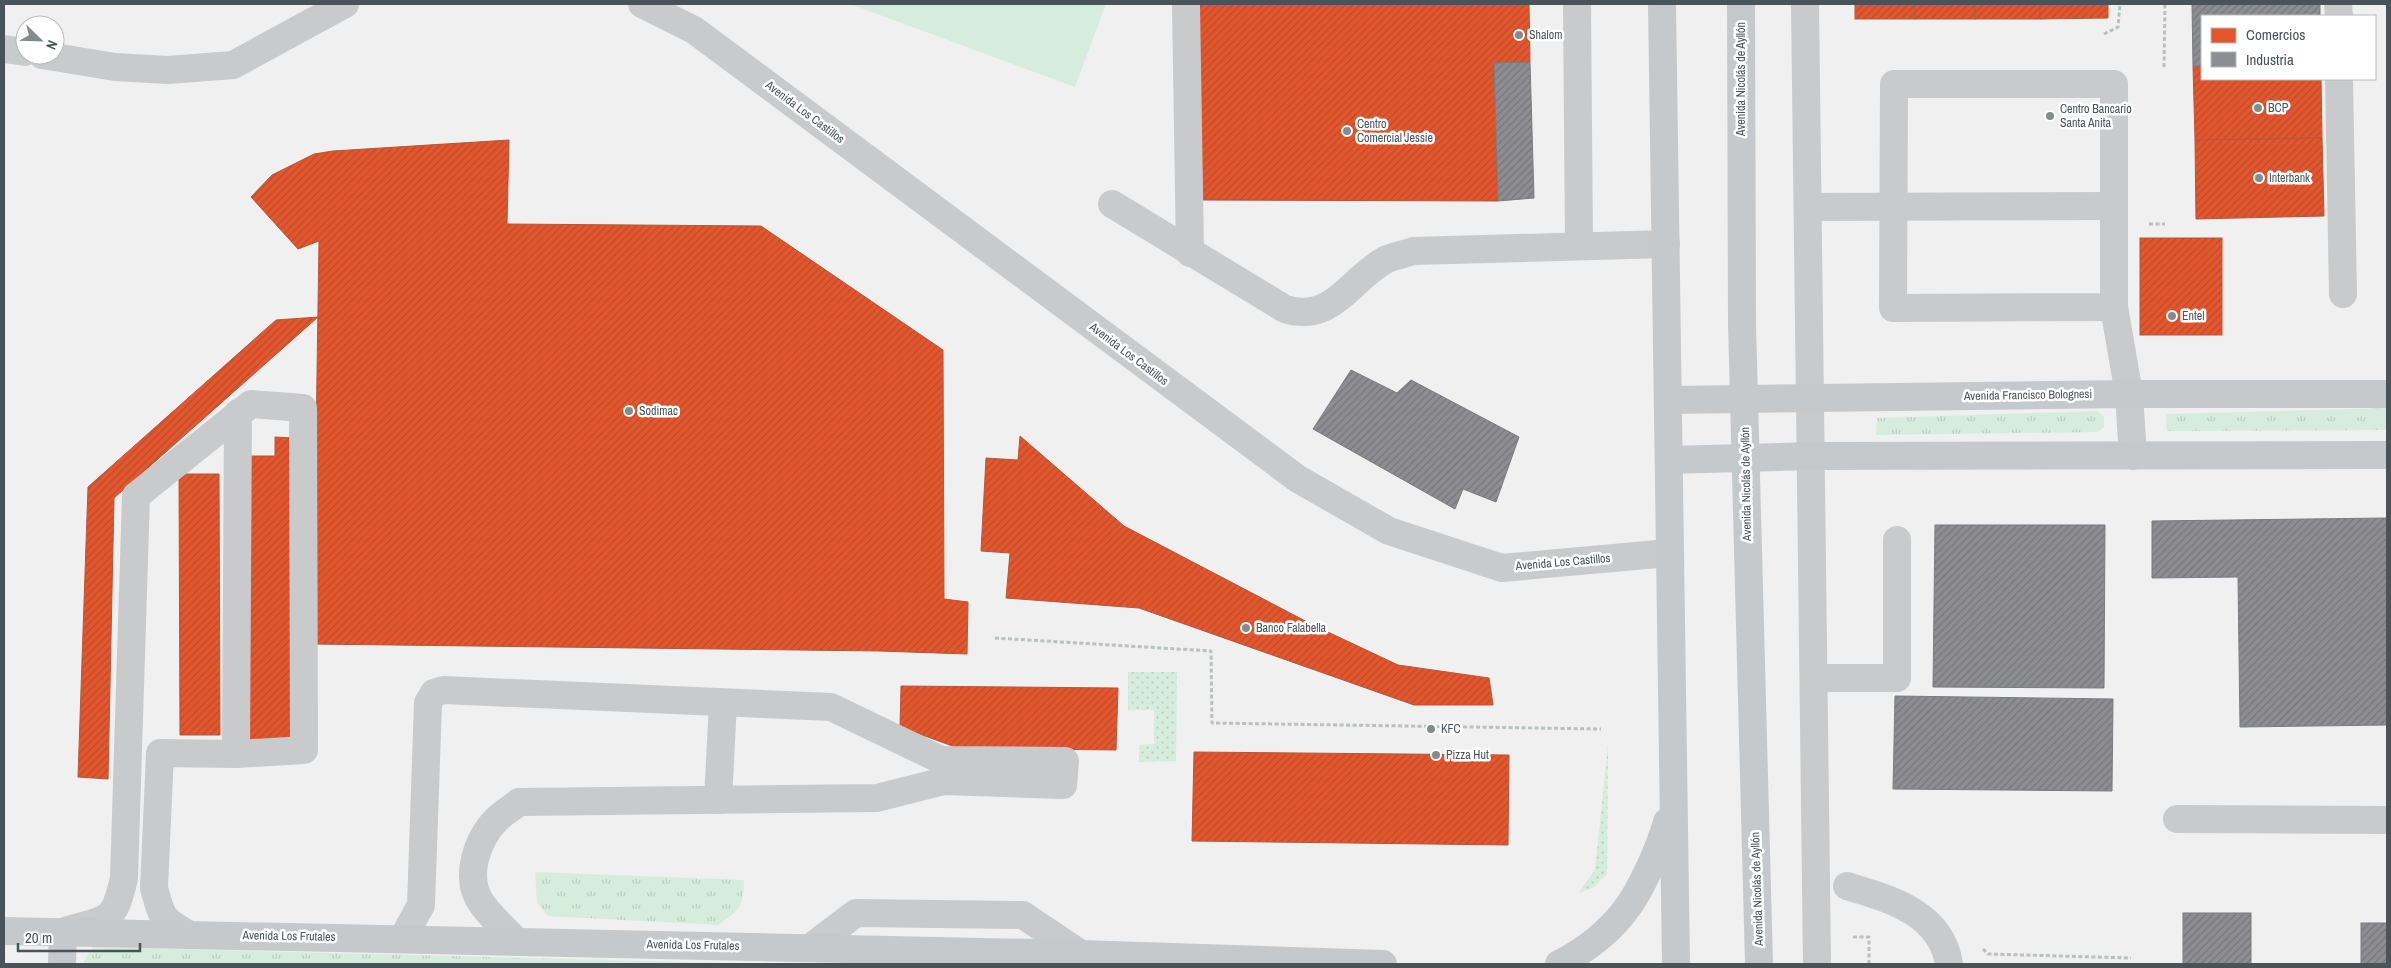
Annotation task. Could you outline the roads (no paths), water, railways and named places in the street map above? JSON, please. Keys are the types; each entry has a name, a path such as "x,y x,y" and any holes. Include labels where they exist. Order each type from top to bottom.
{"main road":[{"path":"1662,4 1672,801 1676,964"},
{"name":"Avenida Nicolás de Ayllón","path":"1741,4 1742,314 1759,964"},
{"name":"Avenida Francisco Bolognesi","path":"1668,400 2129,394 2387,394"},
{"path":"1668,460 1813,456 2387,455"},
{"path":"1559,964 1590,944 1629,906 1661,840 1672,801"},
{"name":"Avenida Los Frutales","path":"4,931 1081,954 1383,964"},
{"path":"62,964 63,932"}],"street":[{"path":"65,59 115,67 168,70 232,65 345,4"},
{"name":"Avenida Los Castillos","path":"642,4 694,30 1298,479 1389,531 1502,568 1670,554"},
{"path":"1186,4 1190,252"},
{"path":"1577,4 1579,246"},
{"path":"1805,4 1813,456 1817,964"},
{"path":"2340,80 2343,294"},
{"path":"2114,307 1893,308 1894,84 2114,84 2114,307 2129,394 2133,456"},
{"path":"1112,204 1285,310 1307,314 1325,308 1386,260 1413,251 1666,244"},
{"path":"1809,207 2114,206"},
{"path":"63,932 108,918 118,903 124,878 136,496 251,404 303,408 304,750 236,754 160,753 154,888 160,909 167,922 188,934"},
{"path":"236,754 238,414"},
{"path":"1814,678 1896,678 1897,540"},
{"path":"402,938 421,905 428,703 434,693 444,690 832,707 940,760 1065,761 1063,785 944,781 877,798 519,802 498,818 482,838 474,862 474,886 481,903 516,941"},
{"path":"718,800 723,703"},
{"path":"2177,819 2387,820"},
{"path":"1847,886 1885,897 1914,911 1933,928 1948,957 1949,964"},
{"path":"810,948 856,913 1023,915 1081,954"}],"place":[{"name":"Shalom","path":"1519,35"},
{"name":"BCP","path":"2258,108"},
{"name":"Centro Bancario Santa Anita","path":"2050,116"},
{"name":"Centro Comercial Jessie","path":"1347,131"},
{"name":"Interbank","path":"2259,178"},
{"name":"Entel","path":"2172,316"},
{"name":"Sodimac","path":"629,411"},
{"name":"Banco Falabella","path":"1246,628"},
{"name":"KFC","path":"1431,729"},
{"name":"Pizza Hut","path":"1436,755"}]}
